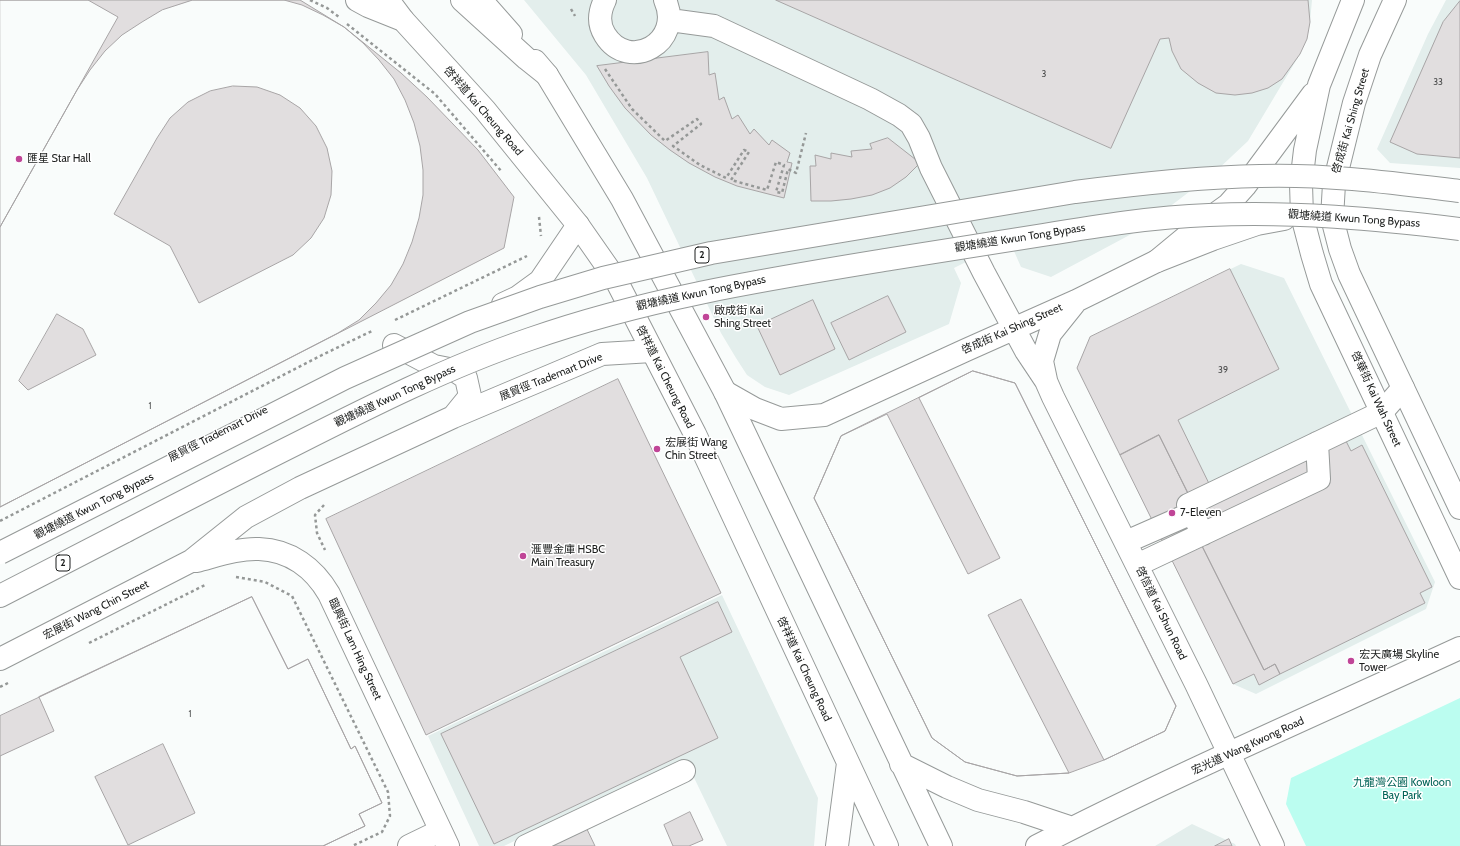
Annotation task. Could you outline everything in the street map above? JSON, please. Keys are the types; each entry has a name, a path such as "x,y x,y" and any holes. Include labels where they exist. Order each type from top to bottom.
{"main road":[{"name":"啓祥道 Kai Cheung Road","path":"357,0 403,20 485,110 578,225 615,278 695,434 887,846"},
{"path":"388,0 403,20"},
{"path":"462,0 547,76"},
{"path":"481,0 547,76 622,200 725,392 941,846"},
{"path":"605,0 601,7 600,19 602,30 609,40 618,48 629,52 641,52 652,48 661,41 667,31 667,10"},
{"path":"1302,216 1301,184 1305,150 1319,85 1353,0"},
{"name":"啓成街 Kai Shing Street","path":"725,392 755,409 782,419 824,416 1076,301 1157,261 1213,239 1257,224 1279,219 1302,216 1332,218 1334,184 1354,103 1370,54 1395,0"},
{"name":"啓信道 Kai Shun Road","path":"667,10 714,26 870,99 899,114 911,124 919,138 931,168 984,273 1026,351 1046,381 1126,542 1273,846"},
{"path":"1157,261 1203,223 1228,205 1245,186 1319,85"},
{"name":"觀塘繞道 Kwun Tong Bypass","path":"0,553 345,378 470,322 540,297 603,278 711,253 1075,192 1135,184 1261,176 1366,180 1460,191"},
{"name":"觀塘繞道 Kwun Tong Bypass","path":"0,596 321,431 433,377 530,338 625,309 670,298 779,277 1097,226 1151,219 1216,214 1322,215 1395,221 1460,229"},
{"name":"啓華街 Kai Wah Street","path":"1302,216 1321,284 1460,578"},
{"path":"1332,218 1349,274 1460,508"},
{"name":"展貿徑 Trademart Drive","path":"0,547 202,442 394,345 496,307 518,296 540,281 578,225"},
{"name":"啓信道 Kai Shun Road","path":"1046,381 1042,361 1050,334 1076,301"},
{"name":"展貿徑 Trademart Drive","path":"394,345 434,366 454,370 466,378 470,396 453,417"},
{"name":"展貿徑 Trademart Drive","path":"191,561 246,517 300,488 453,417 602,354 652,351"},
{"path":"1202,534 1188,505 1382,412 1403,388"},
{"path":"1382,412 1415,413"},
{"path":"1137,565 1319,479 1317,443"},
{"path":"1126,542 1192,513"},
{"name":"臨興街 Lam Hing Street","path":"191,561 243,550 274,550 288,555 312,570 328,594 444,838"},
{"name":"宏展街 Wang Chin Street","path":"0,659 191,561"},
{"name":"宏光道 Wang Kwong Road","path":"1037,846 1068,837 1229,754 1460,648"},
{"path":"837,846 848,763"},
{"path":"901,764 946,787 978,800 1024,812 1068,837"},
{"path":"526,846 684,771"},
{"path":"409,846 444,838"}],"path":[{"path":"310,0 327,8 339,18"},
{"path":"345,22 435,94 504,175"},
{"path":"602,65 632,109 665,141 697,119 701,124 673,146 700,165 726,178 744,150 749,152 731,180 767,190 776,162 784,165 776,192 782,193 788,169 796,173 806,133"},
{"path":"539,216 541,239"},
{"path":"393,321 526,257 531,251"},
{"path":"0,521 322,355 379,328"},
{"path":"230,578 236,577 264,582 292,596 388,792 390,816 382,832 352,846"},
{"path":"84,645 210,582"},
{"path":"0,687 14,680"}],"shaded area":[{"path":"524,0 1312,0 1307,39 1300,54 1248,141 1214,173 1139,230 1051,277 1021,267 1010,242 976,257 954,268 961,283 949,324 789,395 765,387 747,375 721,333 647,178 586,75"},
{"path":"1446,0 1460,0 1460,168 1390,163 1377,149 1428,34"},
{"name":"宏天廣場 Skyline Tower","path":"1241,264 1284,278 1435,582 1426,609 1256,694 1233,684 1077,368 1090,337"},
{"path":"722,595 818,798 814,846 727,846 685,759 504,846 479,846 428,736"},
{"path":"1192,824 1235,844 1236,846 1155,846"}],"green space":[{"name":"九龍灣公園 Kowloon Bay Park","path":"1460,698 1460,846 1306,846 1286,804 1291,778"}],"building":[{"name":"匯星 Star Hall","path":"0,0 88,0 118,17 0,227"},
{"path":"0,0 300,0 344,27 401,73 427,97 478,150 514,197 504,248 0,507"},
{"path":"193,0 284,0 302,5 323,15 344,27 363,43 394,79 405,100 414,123 420,146 423,170 423,195 419,218 412,242 403,264 391,285 359,320 338,333 0,507 0,227 77,90 90,70 105,51 122,35 162,10","holes":["233,86 257,87 280,95 300,108 316,126 327,148 332,171 331,195 324,218 311,238 293,255 199,303 170,246 114,214 170,118 188,102 210,91","57,314 83,329 96,355 28,390 19,381"]},
{"path":"776,0 1308,0 1310,22 1307,39 1300,54 1282,79 1268,88 1252,93 1235,95 1216,93 1198,83 1181,69 1172,51 1169,38 1160,39 1111,148"},
{"path":"1460,1 1460,158 1417,154 1390,142 1443,22"},
{"path":"708,52 709,75 715,73 719,100 724,97 732,119 738,115 750,134 754,129 769,145 772,140 790,153 787,162 792,163 784,198 737,186 715,177 689,163 670,150 651,135 625,108 597,66"},
{"path":"888,138 920,163 906,177 890,188 872,195 831,201 811,201 810,166 816,166 815,155 831,159 831,153 852,157 851,151 872,149 870,144"},
{"path":"1230,269 1279,369 1178,420 1218,502 1197,512 1159,435 1120,455 1077,368 1090,337"},
{"path":"888,296 906,332 849,360 831,323"},
{"path":"813,300 835,349 780,375 757,326"},
{"path":"973,371 1015,383 1176,706 1165,731 1104,760 1069,773 1017,776 965,762 932,738 814,498 841,436"},
{"path":"973,371 1015,383 1176,706 1165,731 1104,760 1021,599 988,615 1069,773 1017,776 965,762 932,738 814,498 841,436 887,414 968,574 1000,558 919,398"},
{"name":"滙豐金庫 HSBC Main Treasury","path":"618,379 721,593 426,735 326,519"},
{"path":"1159,435 1203,523 1193,528 1264,670 1275,664 1280,674 1259,685 1254,674 1233,684 1120,455"},
{"path":"1345,439 1351,451 1362,445 1432,587 1420,593 1425,603 1280,674 1275,664 1264,670 1193,528 1197,512"},
{"path":"252,597 288,669 308,659 351,749 355,746 382,803 359,814 365,826 323,846 0,846 0,756 54,731 39,697","holes":["163,744 195,813 128,845 95,777"]},
{"path":"252,597 288,669 308,659 351,749 355,746 382,803 359,814 365,826 323,846 0,846 0,716"},
{"path":"718,602 732,632 680,657 718,738 494,844 441,734"},
{"path":"690,812 703,840 689,846 673,846 664,825"},
{"path":"584,823 595,846 536,846"},
{"path":"1229,839 1232,846 1215,846"}],"place":[{"name":"匯星 Star Hall","path":"19,159"},
{"name":"啟成街 Kai Shing Street","path":"706,317"},
{"name":"宏展街 Wang Chin Street","path":"657,449"},
{"name":"7-Eleven","path":"1172,513"},
{"name":"滙豐金庫 HSBC Main Treasury","path":"523,556"},
{"name":"宏天廣場 Skyline Tower","path":"1351,661"}]}
